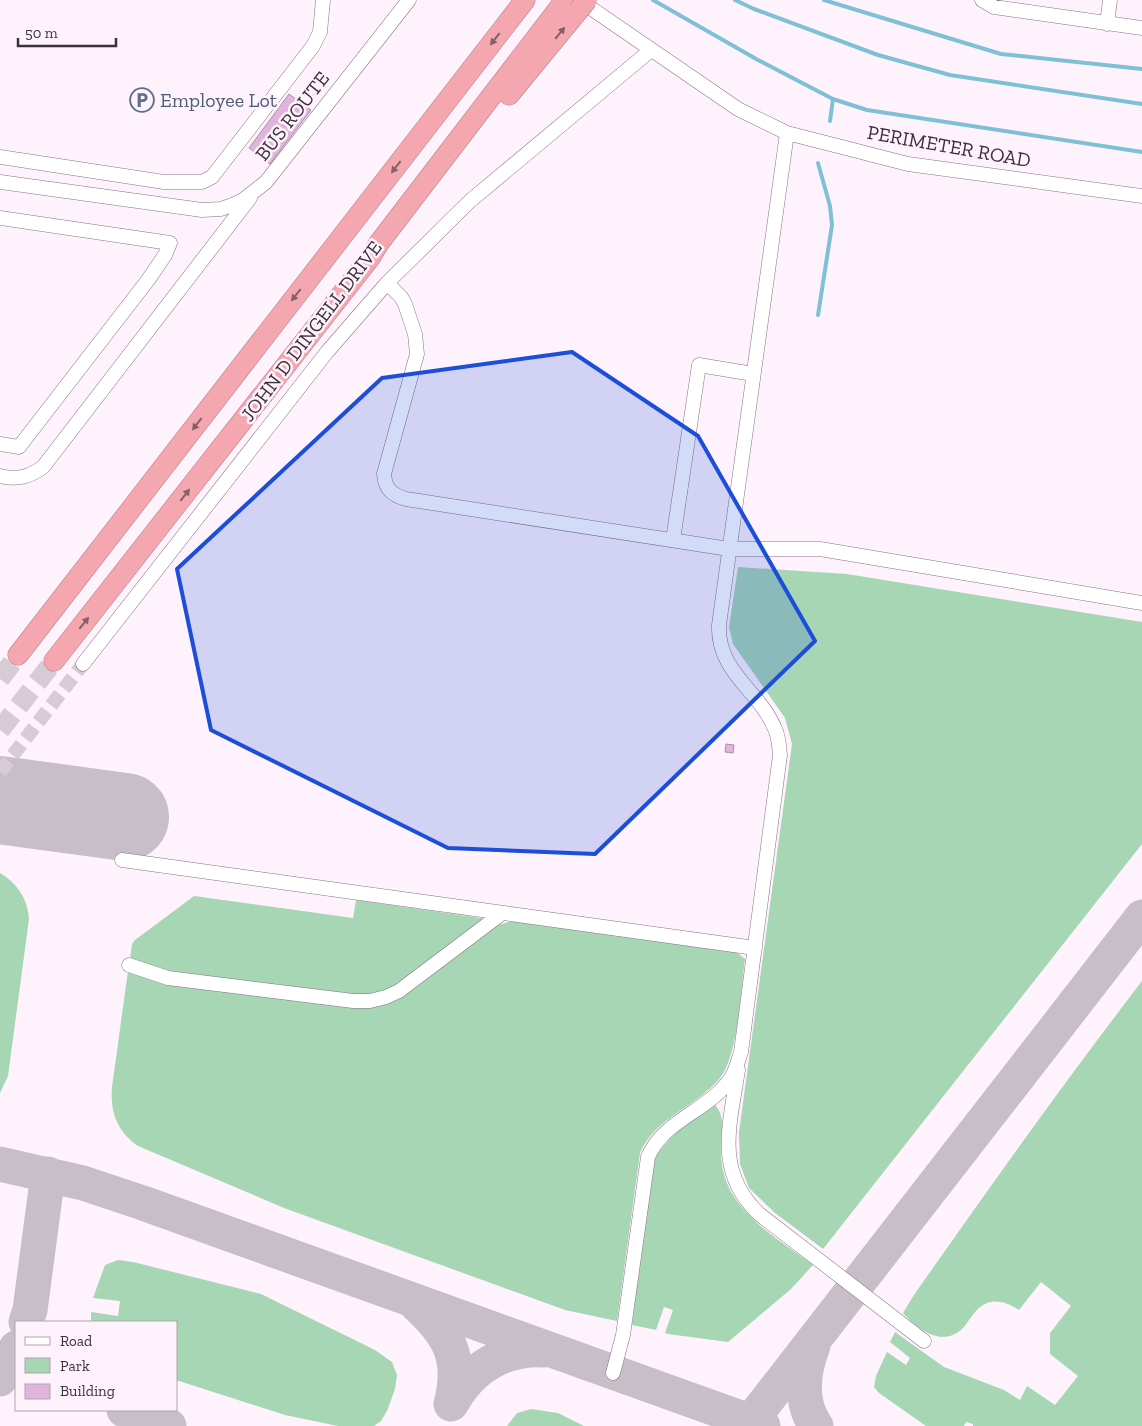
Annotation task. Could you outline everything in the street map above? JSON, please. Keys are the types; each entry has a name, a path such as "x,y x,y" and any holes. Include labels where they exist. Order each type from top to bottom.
{"highway":[{"name":"JOHN D DINGELL DRIVE","path":"18,655 525,0"},
{"name":"JOHN D DINGELL DRIVE","path":"54,660 370,258 384,246 575,3"}],"lane":[{"path":"0,157 164,182 202,182 212,177 313,46 320,32 323,0"},
{"name":"BUS ROUTE","path":"0,182 195,209 221,209 244,200 266,182 409,0"},
{"path":"982,0 994,7 1142,28"},
{"path":"1107,24 1110,0"},
{"name":"PERIMETER ROAD","path":"575,3 651,50 738,109 787,133 908,164 1142,196"},
{"path":"83,664 327,352 387,283 470,201 651,50"},
{"path":"787,133 718,636 727,663 770,718 776,730 780,755 728,1140 729,1159 740,1193 748,1204 924,1341"},
{"path":"0,476 20,478 34,474 43,467 255,192"},
{"path":"0,218 170,243 166,255 148,280 19,447 0,444"},
{"path":"387,283 402,297 405,304 415,334 417,354 386,465 385,482 388,490 397,497 406,500 729,549 820,549 1142,603"},
{"path":"673,540 698,365 753,374"},
{"path":"122,860 755,948"},
{"path":"129,965 168,978 330,999 370,1001 399,991 501,914"},
{"path":"613,1373 623,1335 648,1157 655,1143 667,1130 723,1088 737,1066 741,1052"}],"highlighted area":[{"path":"572,352 698,436 815,641 595,854 448,848 211,730 177,569 382,378"}],"green space":[{"path":"738,567 847,574 1142,622 1142,844 823,1249 775,1213 749,1188 740,1164 739,1132 792,744 785,718 733,644 729,627"},
{"path":"0,873 12,882 24,898 29,919 8,1076 0,1093"},
{"path":"194,896 353,918 356,900 481,918 484,920 392,988 375,994 356,995 174,972 130,959 132,944 135,940"},
{"path":"512,921 735,951 745,959 735,1039 726,1068 711,1088 656,1130 640,1153 617,1321 565,1310 284,1208 138,1146 125,1134 116,1120 112,1105 112,1087 128,971 358,1008 498,925"},
{"path":"1142,981 1142,1426 973,1426 973,1424 966,1422 964,1426 926,1426 879,1393 874,1387 876,1376 887,1352 906,1365 910,1358 890,1342 895,1332 944,1367 1004,1390 1020,1400 1027,1386 1055,1405 1078,1376 1050,1354 1050,1333 1071,1306 1041,1282 1019,1310 1000,1302 987,1303 976,1311 963,1328 955,1334 947,1336 939,1337 923,1330 903,1313 1026,1137"},
{"path":"714,1104 721,1117 722,1161 725,1178 731,1192 740,1205 762,1227 813,1265 791,1289 728,1342 665,1333 673,1310 664,1307 656,1330 632,1325 653,1159 672,1136"},
{"path":"118,1260 133,1262 261,1294 375,1350 392,1362 397,1375 395,1389 387,1411 381,1421 374,1426 338,1426 285,1415 178,1381 178,1321 91,1321 91,1312 118,1316 120,1301 93,1298 105,1265"},
{"path":"531,1409 558,1413 584,1426 507,1426 517,1413"}],"building":[{"path":"289,94 311,110 270,164 249,148"},
{"path":"726,744 734,745 733,753 725,752"}],"waterway":[{"path":"653,0 758,60 833,99 867,110 1142,152"},
{"path":"735,0 754,9 878,55 950,75 1142,104"},
{"path":"824,0 1001,54 1142,69"},
{"path":"830,121 833,99"},
{"path":"818,163 830,206 832,225 818,315"}],"taxiway":[{"path":"747,1426 1142,917"},
{"path":"0,1164 83,1183 143,1203 763,1426"},
{"path":"26,1321 30,1310 48,1174"},
{"path":"416,1304 437,1326 450,1348 454,1360 455,1373 451,1404 468,1380 490,1363 515,1353 529,1350 544,1350"},
{"path":"813,1346 804,1386 807,1407 816,1426"},
{"path":"0,1379 7,1370 15,1350"},
{"path":"127,1411 169,1426"}],"runway":[{"path":"0,800 125,817"}],"tunnel":[{"path":"0,679 18,655"},
{"path":"0,730 54,661"},
{"path":"0,772 83,664"}],"place":[{"name":"Employee Lot","path":"142,100"}]}
